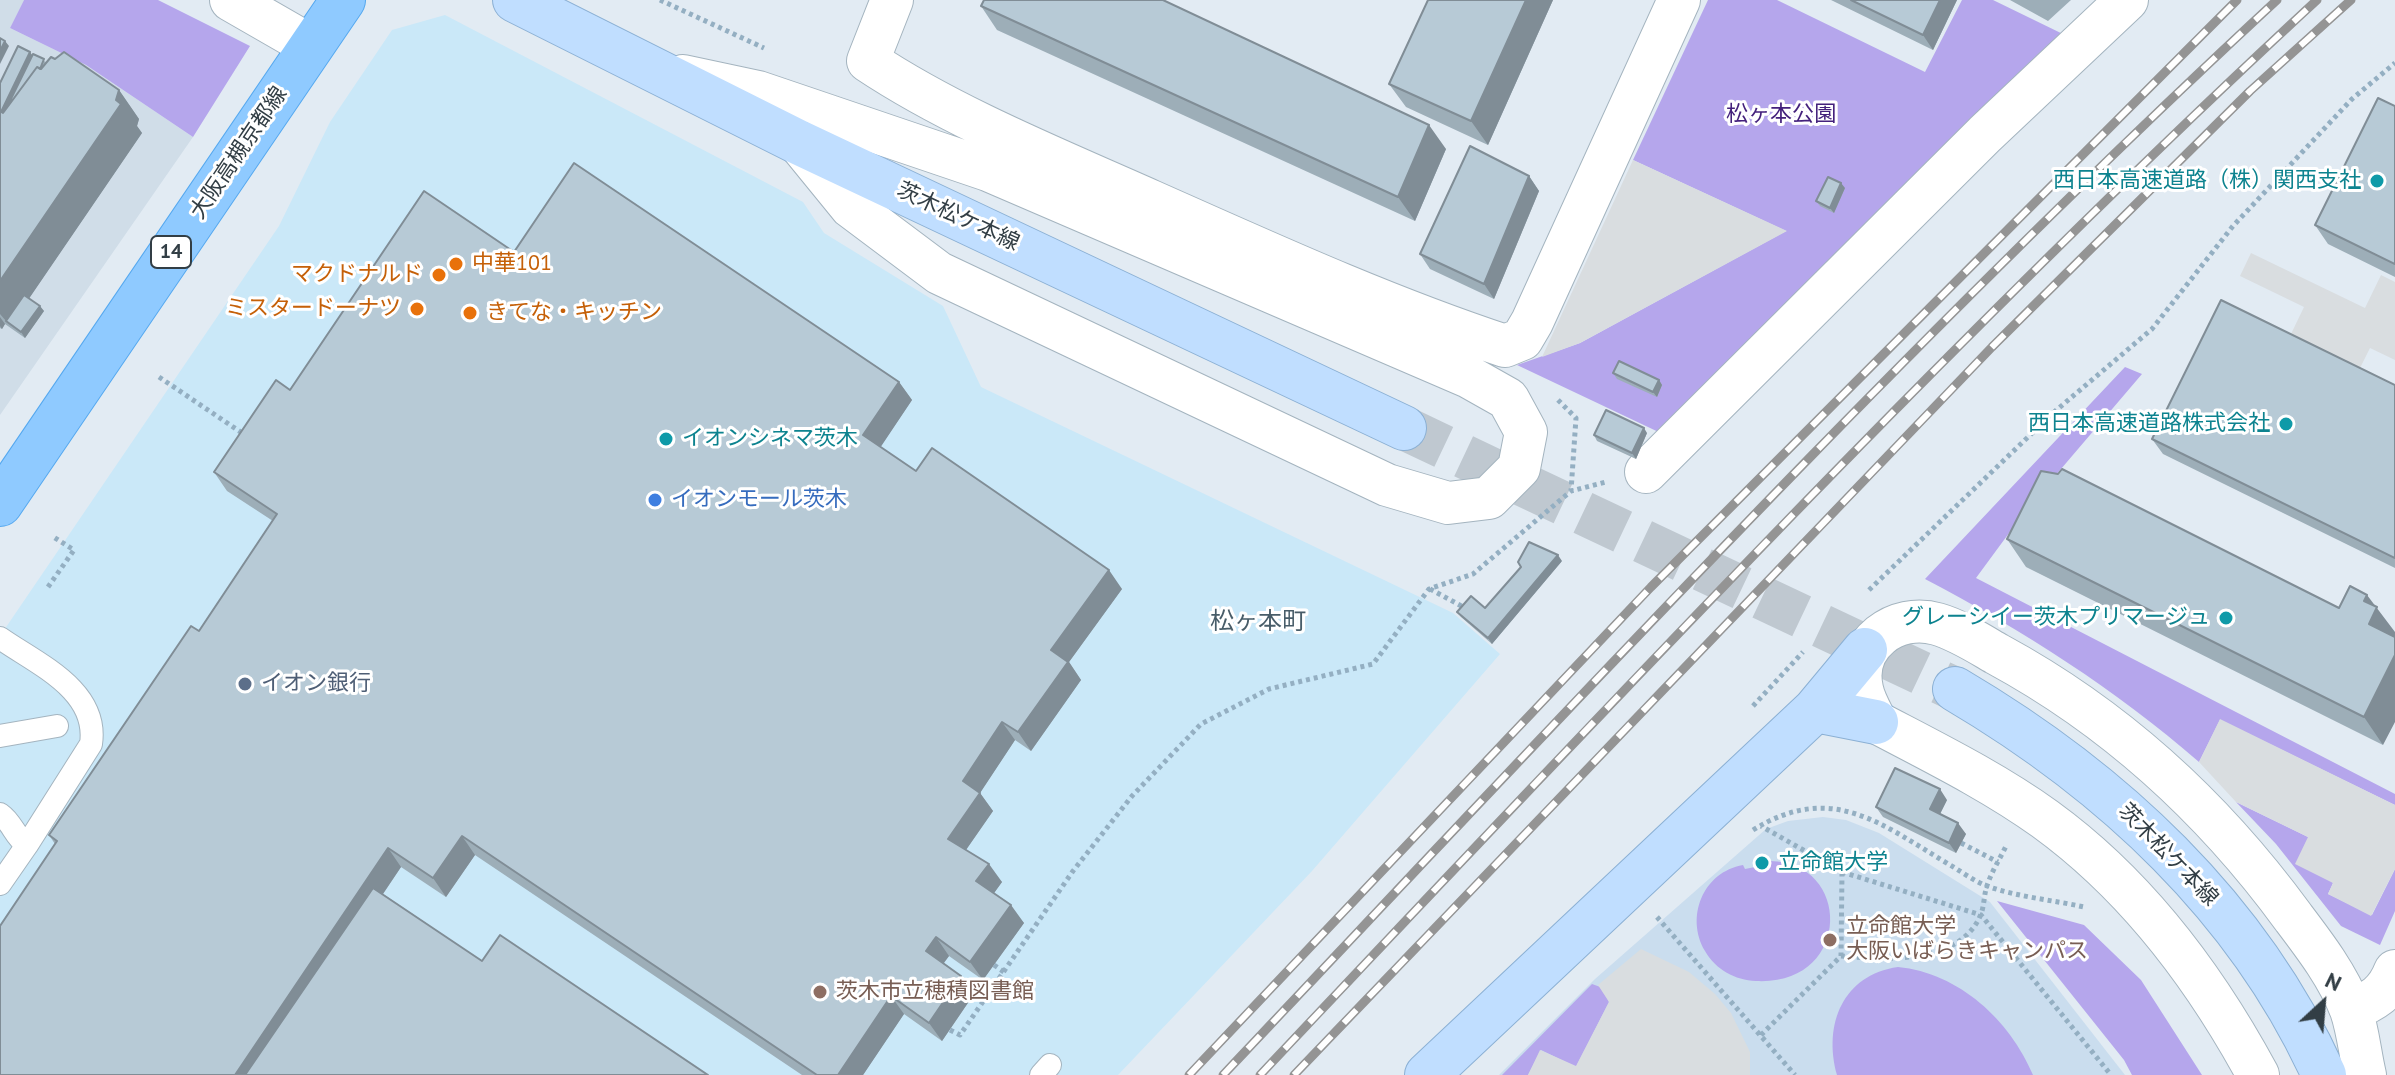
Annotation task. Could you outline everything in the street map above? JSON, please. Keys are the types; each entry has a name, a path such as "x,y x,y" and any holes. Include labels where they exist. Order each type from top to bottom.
{"main road":[{"name":"大阪高槻京都線","path":"0,504 343,0"}],"street":[{"path":"231,0 311,46"},
{"name":"茨木松ケ本線","path":"515,0 798,142 1404,428"},
{"path":"892,0 868,61 899,82 1086,173 1314,273 1505,346 1522,339 1532,322 1679,0"},
{"path":"1646,472 1985,134 2127,0"},
{"path":"658,71 758,92 988,170 1469,377 1508,399 1526,432 1519,468 1489,498 1448,503 1387,485 939,273 851,207 798,142"},
{"path":"1427,1075 1815,710 1865,650 1890,627 1919,620 1937,624 2031,672 2113,731 2203,807 2259,871 2326,961 2351,1010 2365,1075"},
{"path":"1865,650 1861,665 1862,690 1876,722"},
{"name":"茨木松ケ本線","path":"1955,689 2070,763 2125,808 2172,855 2248,946 2324,1075"},
{"path":"1815,710 1876,722 2013,797 2091,858 2130,895 2179,951 2230,1023 2258,1075"},
{"path":"2351,1010 2378,998 2390,985 2395,971"}],"lane":[{"path":"0,638 71,688 87,708 93,731 91,744 0,884"},
{"path":"0,736 57,726"},
{"path":"0,814 9,820 15,837 27,845"}],"path":[{"path":"1866,593 2053,413 2152,329 2233,226 2352,99 2395,63"},
{"path":"159,377 258,444"},
{"path":"950,1030 960,1035 1073,871 1132,796 1201,724 1269,689 1373,664 1429,589 1473,574 1571,491 1646,472"},
{"path":"48,587 74,550 52,536"},
{"path":"1429,589 1468,609"},
{"path":"1749,710 1810,646"},
{"path":"2099,910 1987,886 1873,819 1848,810 1809,807 1784,813 1761,825 1842,872 1981,915 2111,1075"},
{"path":"1841,956 1879,960 1937,951 1956,941 1981,915 1987,886 2011,838"},
{"path":"1961,843 1998,862"},
{"path":"1761,1035 1841,956 1842,872"},
{"path":"1656,918 1795,1075"},
{"path":"994,965 1004,972"},
{"path":"1782,1075 1786,1065"}],"shaded area":[{"path":"0,0 24,0 10,28 86,65 193,137 0,415"},
{"name":"イオンモール茨木","path":"445,15 803,202 824,233 943,306 981,387 1453,613 1500,654 1312,871 1118,1075 0,1075 0,636 279,226 330,122 392,30"},
{"path":"1633,160 1787,231 1580,343 1542,357"},
{"path":"2251,253 2365,308 2381,275 2395,282 2395,360 2370,348 2360,368 2291,334 2304,307 2240,276"},
{"path":"2220,719 2395,805 2395,869 2371,916 2328,894 2333,883 2295,864 2308,837 2236,802 2199,762"},
{"name":"立命館大学 大阪いばらきキャンパス","path":"1823,817 1846,820 1879,833 1990,902 2125,1075 1499,1075 1595,979 1766,829 1788,821"},
{"path":"1641,949 1689,972 1715,994 1731,1013 1750,1052 1750,1075 1528,1075 1540,1050 1576,1066 1609,1002 1598,985"}],"green space":[{"path":"24,0 158,0 250,46 193,137 86,65 10,28"},
{"name":"松ヶ本公園","path":"1708,0 1777,0 1925,72 1962,0 1993,0 2069,37 1667,436 1517,365 1580,343 1786,231 1633,160"},
{"path":"2125,367 2142,374 2026,510 1976,578 2395,794 2395,805 2220,720 2199,762 2135,710 2068,663 1998,619 1925,579"},
{"path":"2236,802 2308,837 2333,883 2328,894 2372,915 2395,869 2395,911 2380,945 2341,926 2276,844"},
{"path":"1770,861 1797,867 1816,881 1827,901 1830,923 1825,945 1810,964 1788,977 1748,980 1727,973 1709,958 1699,938 1698,911 1708,886 1717,877 1729,869 1743,865 1745,869 1770,864"},
{"path":"1997,901 2084,925 2141,980 2202,1075 2132,1075 2124,1060"},
{"path":"1898,967 1942,979 1980,1003 2011,1036 2033,1075 1837,1075 1833,1038 1842,1005 1863,980"},
{"path":"1592,984 1603,988 1609,1002 1576,1067 1541,1050 1528,1075 1502,1075"}],"building":[{"path":"984,0 1163,0 1429,125 1398,197 981,6"},
{"path":"1428,0 1526,0 1471,121 1389,84"},
{"path":"1851,0 1940,0 1923,35"},
{"path":"18,46 30,52 1,112 0,83"},
{"path":"64,52 119,90 116,100 121,104 0,281 0,111 3,113 37,67 41,69 51,57 55,59"},
{"path":"33,54 44,59 40,69 37,67 6,109"},
{"name":"西日本高速道路（株）関西支社","path":"2378,98 2395,106 2395,264 2315,225"},
{"path":"1470,146 1529,176 1484,284 1420,254"},
{"path":"574,163 899,382 863,435 916,471 932,448 1109,570 1051,650 1068,662 1018,732 1002,722 963,781 980,793 948,839 989,864 976,881 1011,905 970,962 936,937 926,951 961,976 929,1023 891,996 838,1075 817,1075 462,836 433,878 388,848 235,1075 0,1075 0,926 57,841 49,835 191,626 199,631 277,514 214,472 276,380 290,390 424,191 514,252"},
{"path":"1828,177 1841,183 1830,208 1816,201"},
{"path":"24,295 40,306 21,332 6,321"},
{"name":"西日本高速道路株式会社","path":"2221,300 2395,385 2395,558 2152,439"},
{"path":"1619,361 1659,380 1653,392 1613,373"},
{"path":"1606,410 1644,428 1632,453 1594,435"},
{"name":"グレーシイー茨木プリマージュ","path":"2062,469 2339,608 2350,586 2367,595 2364,601 2377,607 2369,624 2395,637 2395,655 2364,717 2007,539 2041,471 2058,474"},
{"path":"1529,542 1558,555 1488,638 1457,612 1471,596 1485,608 1521,567 1518,562"},
{"path":"1895,768 1940,789 1930,809 1958,823 1949,843 1876,807"},
{"path":"373,888 482,961 500,935 708,1075 245,1075"}],"tunnel":[{"path":"1404,428 1955,689"}],"railway":[{"path":"1189,1075 1651,587 2237,0"},
{"path":"1223,1075 1610,665 1872,394 2140,129 2277,0"},
{"path":"1260,1075 1649,664 1911,394 2045,260 2317,0"},
{"path":"1294,1075 1992,347 2250,91 2351,0"}],"place":[{"name":"西日本高速道路（株）関西支社","path":"2377,181"},
{"name":"中華101","path":"456,264"},
{"name":"マクドナルド","path":"439,275"},
{"name":"ミスタードーナツ","path":"417,309"},
{"name":"きてな・キッチン","path":"470,313"},
{"name":"西日本高速道路株式会社","path":"2286,424"},
{"name":"イオンシネマ茨木","path":"666,439"},
{"name":"イオンモール茨木","path":"655,500"},
{"name":"グレーシイー茨木プリマージュ","path":"2226,618"},
{"name":"イオン銀行","path":"245,684"},
{"name":"立命館大学","path":"1762,863"},
{"name":"立命館大学 大阪いばらきキャンパス","path":"1830,940"},
{"name":"茨木市立穂積図書館","path":"820,992"}],"district":[{"name":"松ヶ本町","path":"1258,622"}]}
